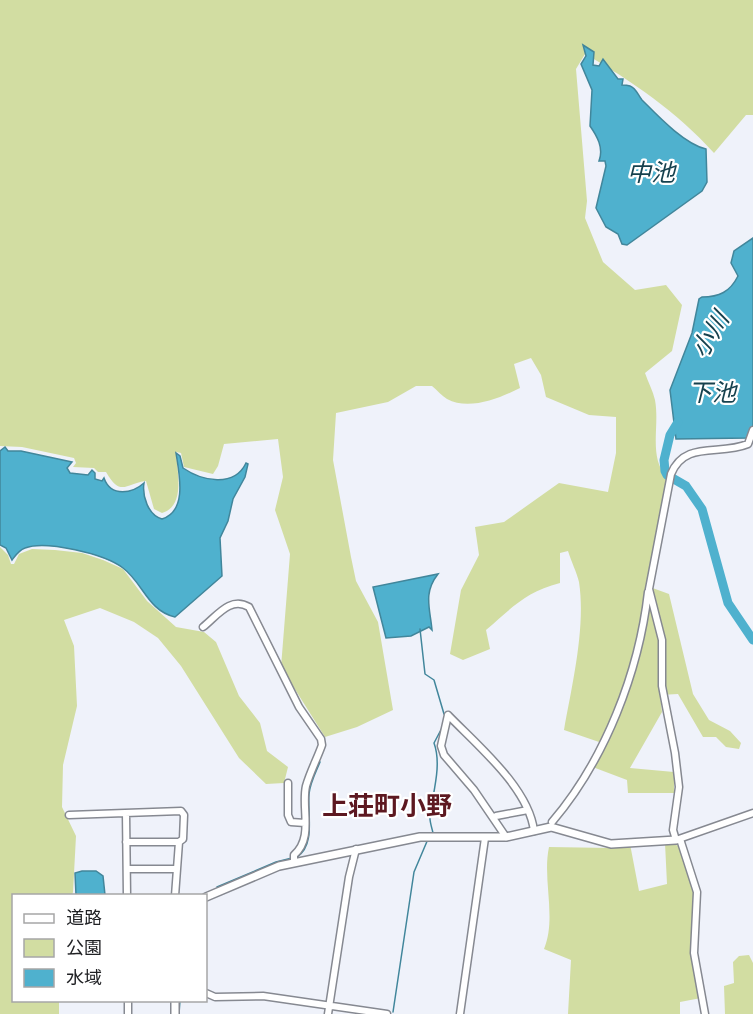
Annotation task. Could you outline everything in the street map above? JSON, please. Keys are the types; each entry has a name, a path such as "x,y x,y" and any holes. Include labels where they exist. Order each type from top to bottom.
{"street":[{"path":"552,822 574,794 612,722 627,683 645,618 669,480 676,462 692,453 738,448 748,444 753,430"},
{"path":"649,589 662,640 662,686 679,787 674,823 697,892 694,952 705,1014"},
{"path":"203,627 231,604 242,603 249,607 299,707 321,739 322,745 305,794 304,840 301,849 294,855 294,862"},
{"path":"504,834 474,790 457,774 442,753 442,738 447,726 448,715 500,769 533,819 534,831"},
{"path":"442,753 451,759 496,816 504,834"},
{"path":"288,783 288,815 291,822 305,823"},
{"path":"496,816 528,810"},
{"path":"69,815 181,811 184,815 183,838 179,842 176,894"},
{"path":"126,813 127,894"},
{"path":"207,897 235,883 294,862 420,837 485,838 551,827 611,844 678,839 753,813"},
{"path":"460,1014 485,838"},
{"path":"126,842 179,842"},
{"path":"328,1014 349,877 356,849"},
{"path":"127,869 177,869"},
{"path":"207,994 214,997 263,996 387,1014"}],"green space":[{"path":"0,0 753,0 753,115 746,115 714,153 669,111 637,86 603,64 585,54 576,69 587,201 585,218 603,262 635,290 666,285 682,305 672,351 645,373 655,400 656,451 661,469 667,478 647,586 669,594 693,694 709,720 730,731 741,743 739,749 726,747 716,737 703,737 678,694 660,695 662,712 630,768 674,772 674,793 628,793 627,780 590,766 602,743 564,730 581,618 579,582 568,551 560,553 560,583 528,596 486,630 490,649 463,660 450,654 461,590 479,555 475,527 504,522 559,483 608,492 616,453 616,417 589,415 546,397 541,375 531,358 514,364 520,388 484,402 465,404 456,402 445,398 432,386 416,386 388,402 336,413 333,460 351,557 356,581 378,622 393,710 357,727 325,737 281,667 290,554 275,510 283,477 278,439 224,444 218,466 213,474 184,467 181,453 176,452 177,496 170,509 162,513 154,509 146,481 120,487 111,480 106,472 98,472 94,468 73,467 76,463 74,458 22,447 0,446"},
{"path":"0,547 8,555 11,564 14,564 19,554 32,549 82,553 123,569 147,601 176,627 204,632 216,642 239,696 260,723 267,751 288,767 284,783 266,784 239,758 181,666 158,638 134,622 100,608 64,620 74,646 77,706 63,765 62,807 76,836 73,892 72,894 12,894 12,1002 59,1002 59,1014 0,1014"},
{"path":"665,843 681,846 694,885 692,960 701,998 680,1002 680,1014 568,1014 571,960 544,949 549,924 547,860 549,847 611,848 630,844 639,891 667,884"},
{"path":"749,955 753,963 753,1014 725,1014 724,986 734,983 733,962 739,956"}],"water":[{"name":"中池","path":"583,45 594,52 593,65 599,66 603,59 618,79 623,79 622,85 634,88 642,100 671,128 689,141 706,149 707,182 702,191 627,245 622,244 618,234 606,227 596,208 606,166 605,161 599,161 600,147 590,126 592,90 581,64 586,56"},
{"name":"下池","path":"753,238 753,428 748,438 676,439 670,390 692,333 699,299 719,295 728,290 738,276 731,263 734,251"},
{"path":"5,447 8,451 21,451 72,462 67,468 70,473 88,475 92,470 95,473 95,479 102,481 104,478 112,489 117,491 128,491 144,483 147,504 153,514 162,519 170,515 179,500 180,481 176,453 180,456 183,468 208,479 226,479 234,476 246,463 248,464 220,538 222,576 175,617 158,609 123,568 90,553 60,547 35,546 21,550 12,560 6,548 0,545 0,451"},
{"path":"438,574 429,594 432,630 429,627 411,636 386,638 373,587"},
{"path":"96,871 103,876 105,894 76,894 75,873"}],"waterway":[{"name":"小川","path":"678,422 670,435 664,460 665,471 667,475 686,486 702,509 728,603 753,640"},
{"path":"420,629 425,674 434,680 444,714"},
{"path":"433,833 430,817 437,769 434,743 443,726"},
{"path":"297,857 303,852 309,837 310,790 320,762"},
{"path":"393,1012 414,872 428,839"},
{"path":"217,887 276,862 292,858"},
{"path":"179,1014 180,1002"}],"district":[{"name":"上荘町小野","path":"387,804"}]}
